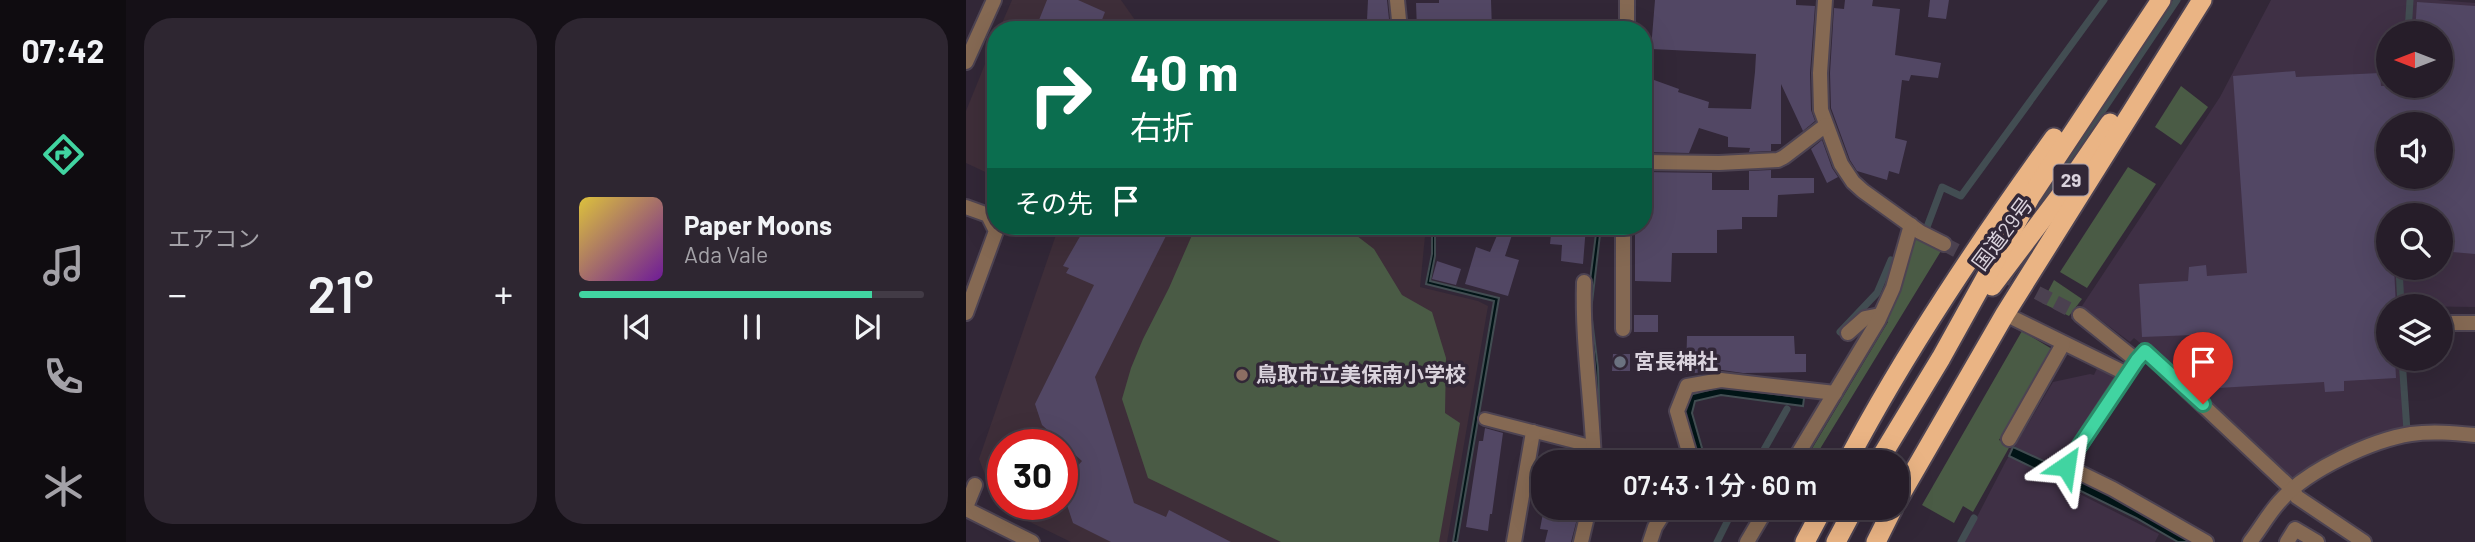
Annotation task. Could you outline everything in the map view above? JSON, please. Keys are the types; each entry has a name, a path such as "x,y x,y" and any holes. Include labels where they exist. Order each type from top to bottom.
{"highway":[{"name":"国道29号","path":"1885,450 1941,358 2015,223 2088,107 2161,0"},
{"name":"国道29号","path":"1941,358 2060,196 2127,97 2200,0"},
{"path":"1909,480 2005,314 2200,0"},
{"path":"1853,450 1880,399 2016,191 2059,131 2088,107"},
{"path":"1805,542 1817,520"},
{"path":"1836,542 1848,520"},
{"path":"1876,542 1887,520"}],"street":[{"path":"966,62 994,0"},
{"path":"1397,0 1399,21"},
{"path":"1627,0 1627,21"},
{"path":"1825,0 1820,74 1821,110 1842,164 1853,182 1911,225 1944,244"},
{"path":"1652,162 1778,160 1826,125"},
{"path":"966,207 987,215"},
{"path":"1800,450 1880,315 1893,288 1911,225"},
{"path":"966,313 995,235"},
{"path":"1623,235 1623,329"},
{"path":"1584,282 1583,319 1594,450"},
{"path":"2005,314 2127,374"},
{"path":"1848,333 1865,318 1880,315"},
{"path":"2080,315 2137,360"},
{"path":"2453,323 2475,323"},
{"path":"2009,439 2063,344"},
{"path":"2206,542 2113,489 2066,466 2145,351 2292,489 2297,497 2364,542"},
{"path":"1688,450 1677,411 1687,386 1721,380 1835,393"},
{"path":"1514,542 1533,432"},
{"path":"2250,542 2280,500 2292,489 2355,452 2407,435 2475,435"},
{"path":"975,485 966,508 1032,542"},
{"path":"1581,542 1586,520"},
{"path":"1650,542 1659,520"},
{"path":"1747,542 1760,520"},
{"path":"2287,542 2295,529 2317,542"}],"lane":[{"path":"1485,419 1533,432 1581,450"}],"shaded area":[{"path":"1012,0 1121,0 1136,21 1003,21"},
{"path":"2271,0 2437,0 2475,3 2475,118 2453,117 2453,112 2376,112 2376,189 2395,189 2394,203 2376,203 2376,280 2397,280 2398,294 2376,294 2376,371 2401,371 2406,432 2292,484 2156,356 2134,338 2130,342 2082,306 2220,97"},
{"path":"987,59 987,173 966,163 966,111"},
{"path":"2453,120 2475,121 2475,307 2453,307 2453,294 2402,294 2402,280 2453,280 2453,203 2400,203 2399,189 2453,189"},
{"name":"鳥取市立美保南小学校","path":"1056,235 1425,235 1420,287 1478,301 1488,306 1447,542 1071,542 1026,520 1078,520 1078,429 989,429"},
{"path":"1432,235 1435,235 1435,256 1430,281 1499,298 1457,542 1453,542 1494,301 1426,284 1432,254"},
{"path":"1596,235 1600,235 1591,311 1598,368 1600,450 1586,312"},
{"path":"2098,366 2119,380 2052,480 2159,534 2155,542 1964,542 2006,461 2053,382 2094,375"},
{"path":"1721,387 1804,398 1803,406 1721,395 1695,401 1692,413 1703,450 1694,450 1684,414 1689,395"},
{"name":"鳥取市立美保南小学校","path":"987,436 987,480 979,459"},
{"path":"2013,447 2074,475 2196,542 2178,542 2136,518 2009,456"}],"green space":[{"path":"2181,86 2208,107 2181,145 2155,127"},
{"path":"2128,167 2156,184 2087,288 2060,272"},
{"name":"鳥取市立美保南小学校","path":"1192,235 1356,235 1374,249 1402,295 1432,312 1446,358 1445,413 1460,423 1439,542 1281,542 1148,478 1122,399 1143,339"},
{"path":"1916,238 1941,251 1819,450 1811,450 1888,322 1886,320"},
{"path":"2054,280 2082,299 2069,316 2042,303"},
{"path":"2022,331 2052,349 1999,440 2010,446 1973,512 1963,506 1954,523 1922,505"}],"building":[{"path":"1047,0 1078,0 1105,12 1102,21 1039,21"},
{"path":"1368,0 1387,0 1389,19 1367,20"},
{"path":"1439,0 1491,0 1492,21 1417,21 1416,3 1439,3"},
{"path":"1655,0 1796,0 1796,5 1815,6 1810,73 1811,110 1815,121 1803,131 1781,84 1781,144 1771,144 1771,151 1749,152 1750,148 1728,147 1728,137 1699,128 1689,153 1652,152 1652,79 1679,89 1678,92 1709,102 1708,108 1751,109 1756,54 1652,49"},
{"path":"1845,0 1873,0 1872,6 1900,9 1895,55 1941,63 1938,78 1911,75 1909,81 1902,80 1895,138 1907,141 1899,174 1889,171 1887,180 1857,171 1850,160 1831,108 1834,8 1844,9"},
{"path":"1930,0 1949,0 1946,19 1928,17"},
{"path":"2417,2 2475,6 2475,254 2453,252 2453,203 2376,203 2376,280 2395,280 2395,294 2376,294 2376,371 2396,371 2396,378 2344,381 2344,391 2325,392 2324,382 2200,389 2197,387 2194,335 2142,337 2139,284 2188,281 2189,267 2206,265 2207,276 2247,273 2233,76 2295,71 2296,77 2376,73 2376,98 2454,98 2454,21 2416,21"},
{"path":"1822,140 1838,177 1827,183 1811,149"},
{"path":"1771,170 1771,178 1814,178 1814,193 1778,195 1777,217 1742,217 1742,229 1717,230 1717,253 1672,253 1671,282 1635,281 1635,235 1652,235 1652,172 1712,173 1712,190 1749,190 1749,171"},
{"path":"1081,235 1166,235 1095,377 1134,503 1166,517 1169,510 1231,542 1111,542 1073,523 1072,520 1078,520 1078,466 1082,461 1078,457 1078,429 1046,429 1042,425 1035,404 1094,285 1066,273 1069,268 1063,266"},
{"path":"1497,235 1512,235 1505,256 1519,260 1508,296 1465,284 1476,247 1490,252"},
{"path":"1551,235 1585,235 1583,264 1561,261 1562,245 1550,244"},
{"path":"1437,261 1461,269 1456,285 1432,279"},
{"path":"1634,315 1658,315 1658,332 1634,332"},
{"path":"1687,336 1794,336 1795,354 1806,354 1806,372 1743,373 1722,370 1686,374"},
{"path":"1613,354 1630,354 1630,371 1612,371"},
{"path":"1485,428 1503,433 1488,531 1466,527 1479,441 1483,441"},
{"path":"1542,520 1577,520 1571,542 1545,542 1548,530 1540,529"}],"waterway":[{"path":"1927,227 1942,187 1961,196 2104,0"},
{"path":"2023,229 2177,0"},
{"path":"2409,21 2410,0"},
{"path":"1840,332 1877,293 1891,260"},
{"path":"2400,280 2400,294"},
{"path":"2403,371 2407,431"},
{"path":"1764,450 1787,409"},
{"path":"1961,542 1974,518"},
{"path":"1717,542 1728,520"}],"tunnel":[{"path":"1944,244 2080,315"}],"place":[{"name":"宮長神社","path":"1620,362"},
{"name":"鳥取市立美保南小学校","path":"1242,375"}],"route":[{"path":"2066,466 2145,351 2203,404"}]}
